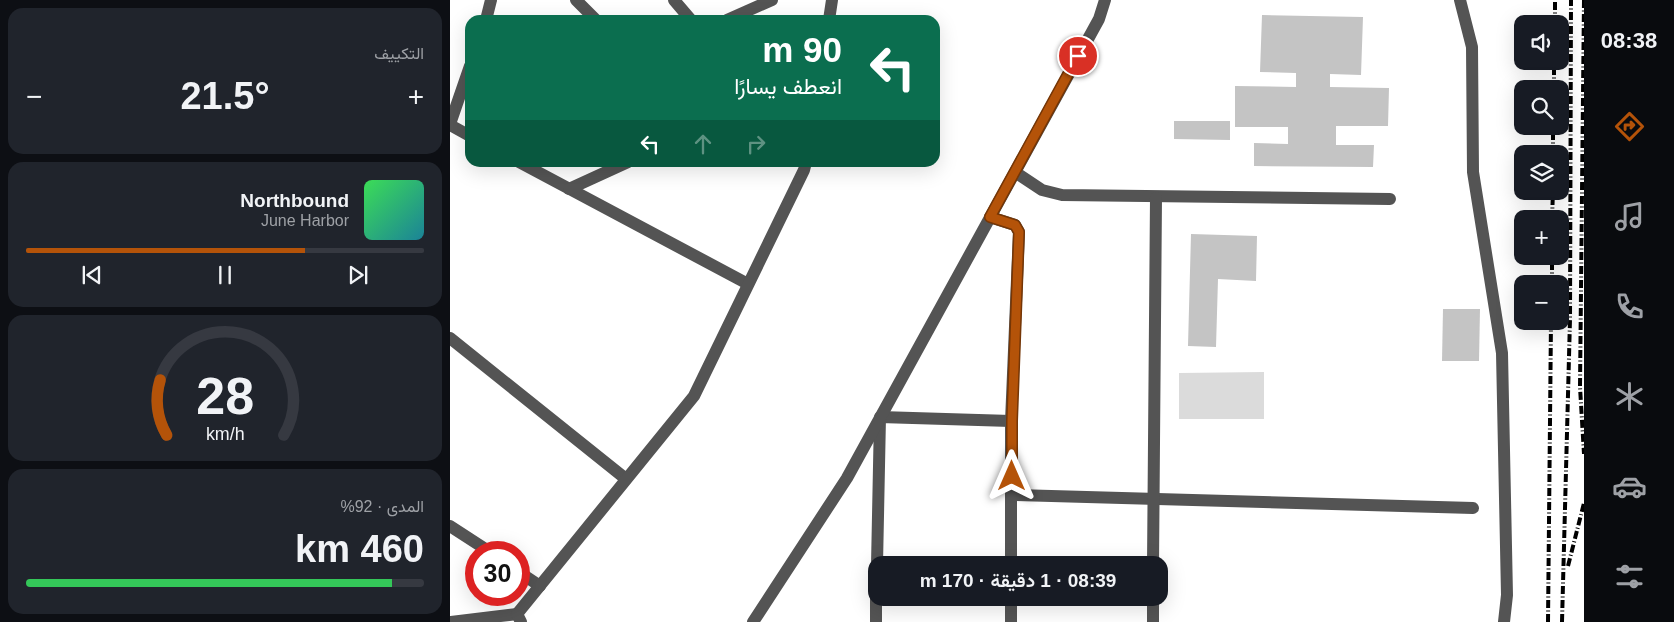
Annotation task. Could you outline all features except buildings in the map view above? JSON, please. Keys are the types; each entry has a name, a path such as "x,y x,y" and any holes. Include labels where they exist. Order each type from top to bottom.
{"street":[{"path":"487,15 490,0"},
{"path":"576,0 591,15"},
{"path":"674,0 687,15"},
{"path":"738,15 772,0"},
{"path":"830,15 832,0"},
{"path":"753,622 832,502 1099,19 1105,0"},
{"path":"1460,0 1472,46 1473,172 1502,353 1507,595 1504,622"},
{"path":"465,80 450,124 465,133"},
{"path":"528,167 748,284"},
{"path":"569,189 617,167"},
{"path":"452,622 519,618 540,586 694,396 805,167"},
{"path":"1014,172 1042,190 1062,195 1156,198 1390,199"},
{"path":"1154,556 1156,198"},
{"path":"990,217 1015,225 1019,232 1012,421 1012,556"},
{"path":"450,338 626,480"},
{"path":"880,417 1012,421"},
{"path":"877,556 880,417"},
{"path":"1012,495 1473,508"},
{"path":"450,526 473,541"},
{"path":"530,579 540,586"},
{"path":"876,606 876,622"},
{"path":"1012,606 1012,622"},
{"path":"1153,606 1153,622"}],"shaded area":[{"path":"1264,372 1264,419 1179,419 1179,373"}],"railway":[{"path":"1555,0 1555,15"},
{"path":"1562,622 1570,319 1571,0"},
{"path":"1584,0 1580,387 1584,454"},
{"path":"1554,70 1554,80"},
{"path":"1553,135 1553,145"},
{"path":"1552,210 1553,200"},
{"path":"1552,265 1552,275"},
{"path":"1548,622 1551,330"},
{"path":"1568,566 1584,503"}],"route":[{"path":"1012,476 1012,421 1019,232 1015,225 990,217 1078,56"}]}
